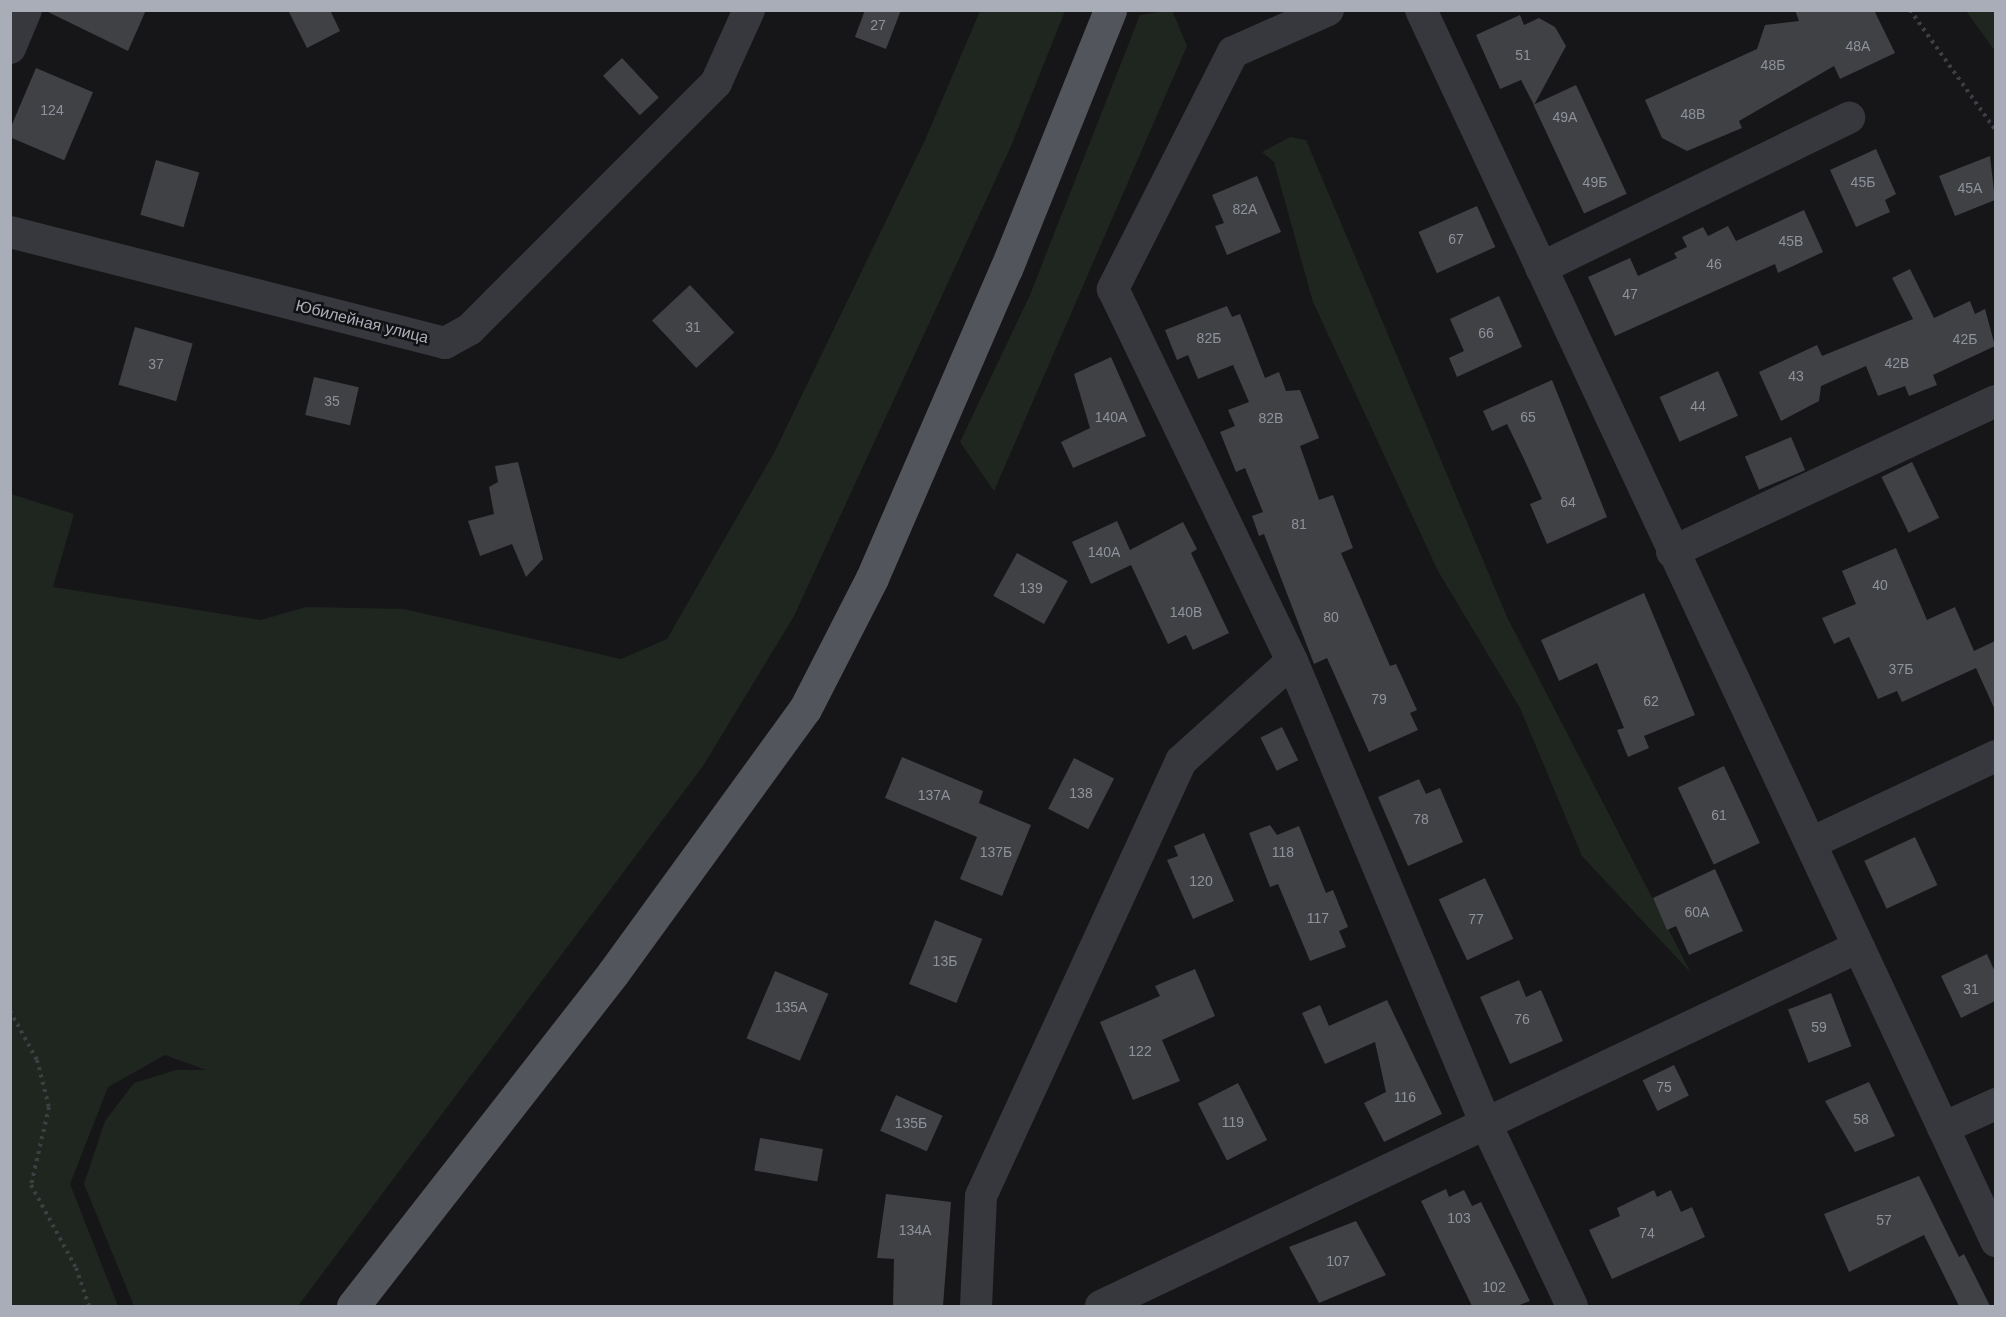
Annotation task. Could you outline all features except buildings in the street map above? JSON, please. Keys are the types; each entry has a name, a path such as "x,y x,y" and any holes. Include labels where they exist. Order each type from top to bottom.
{"main road":[{"path":"353,1306 613,973 806,709 872,578 1006,268 1110,10"}],"street":[{"path":"10,48 26,10"},
{"name":"Юбилейная улица","path":"10,232 445,343 470,329 716,82 749,10"},
{"path":"1328,10 1233,52 1113,289 1292,661 1486,1124 1572,1306"},
{"path":"1421,10 1995,1241"},
{"path":"1541,268 1849,118"},
{"path":"1672,552 1995,401"},
{"path":"976,1306 981,1196 1181,761 1292,661"},
{"path":"1811,843 1995,756"},
{"path":"1101,1306 1858,947"},
{"path":"1943,1128 1995,1104"}],"path":[{"path":"1910,10 1995,130"},
{"path":"10,1011 37,1060 49,1107 31,1185 76,1268 89,1306"}],"shaded area":[{"path":"1172,10 1187,46 994,491 960,442 1030,295 1140,15"},
{"path":"980,11 1065,11 1011,146 794,616 703,766 298,1306 134,1306 84,1184 105,1121 134,1083 176,1070 206,1070 165,1055 108,1087 70,1184 118,1306 11,1306 11,494 74,514 53,587 261,620 306,607 404,609 621,659 667,639 775,451 925,140"},
{"path":"1966,11 1995,11 1995,51"},
{"path":"1290,137 1306,140 1507,617 1691,973 1582,856 1520,708 1438,571 1313,302 1274,162 1262,152"}]}
